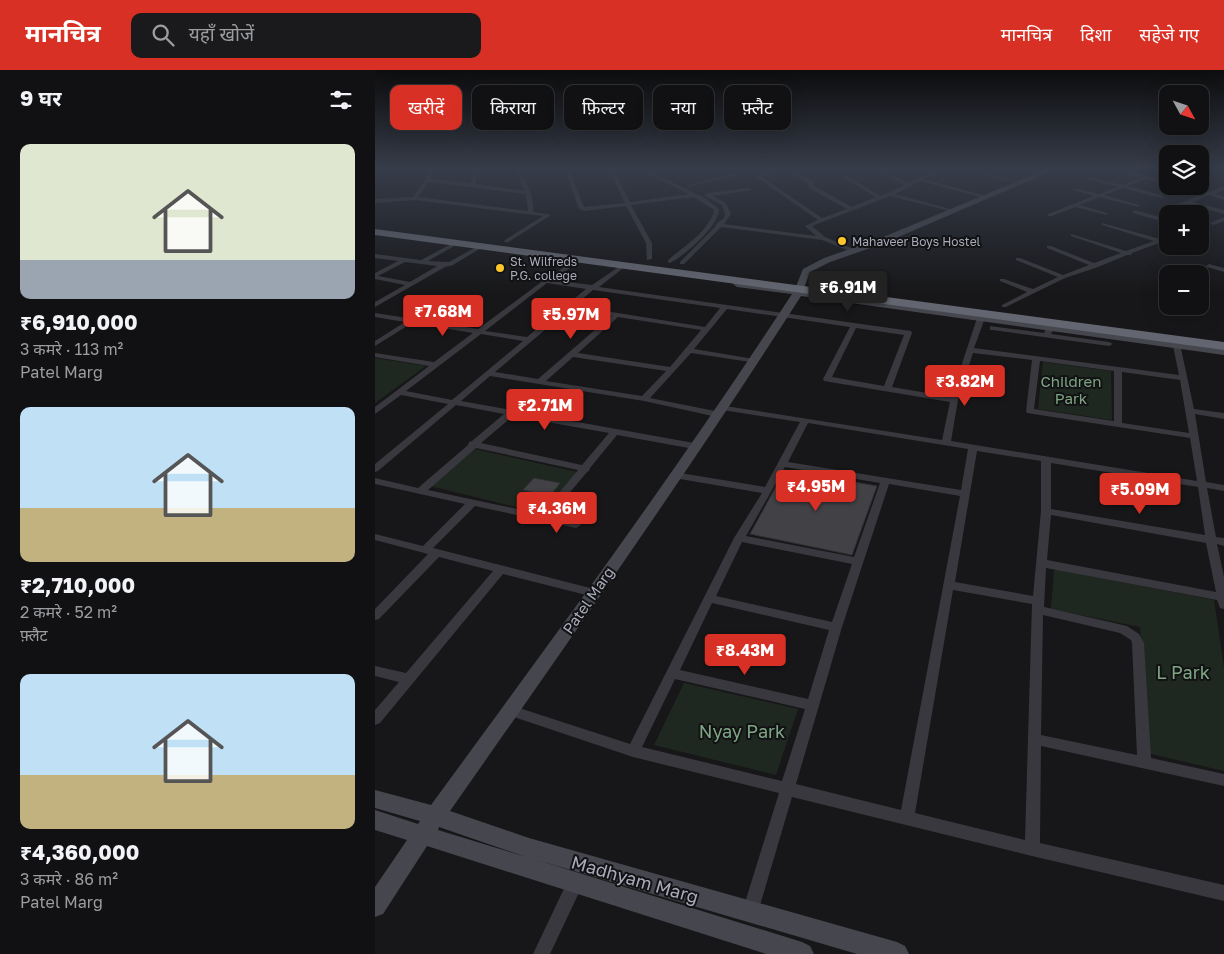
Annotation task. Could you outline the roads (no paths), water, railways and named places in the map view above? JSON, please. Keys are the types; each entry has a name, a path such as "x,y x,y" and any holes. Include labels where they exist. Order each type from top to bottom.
{"highway":[{"path":"375,223 669,261 800,287 925,297 1224,335"},
{"path":"375,233 800,287 1224,346"}],"street":[{"path":"507,241 548,215 517,210"},
{"path":"631,210 649,243 649,259"},
{"path":"669,261 711,224 717,215 717,210"},
{"path":"682,263 721,225 728,214 727,210"},
{"path":"807,210 821,220"},
{"path":"823,238 808,226 848,210"},
{"path":"946,210 952,212"},
{"name":"Patel Marg","path":"375,906 421,836 594,592 754,361 784,316 800,287 806,271 813,266 956,210"},
{"path":"1050,215 1062,210"},
{"path":"1093,210 1105,214"},
{"path":"1139,210 1159,218"},
{"path":"1213,223 1224,219"},
{"path":"711,224 823,238 855,251"},
{"path":"1104,224 1159,239"},
{"path":"375,233 453,245 578,260 620,268 800,287 981,318 1109,344"},
{"path":"1073,235 1129,254"},
{"path":"1004,306 1031,291 1063,277 1159,242"},
{"path":"422,262 453,245"},
{"path":"1049,247 1096,266"},
{"path":"375,256 443,265 451,264 478,248"},
{"path":"1018,259 1063,277"},
{"path":"375,411 546,281 578,260"},
{"path":"375,276 403,261"},
{"path":"375,305 443,265"},
{"path":"1209,266 1224,270"},
{"path":"375,469 457,403 593,287 620,268"},
{"path":"375,276 412,284"},
{"path":"1002,280 1031,291"},
{"path":"546,281 908,333 887,389"},
{"path":"569,307 706,328"},
{"path":"644,399 672,370 725,307"},
{"path":"375,315 530,340"},
{"path":"541,382 616,315"},
{"path":"946,443 954,400 981,318"},
{"path":"375,344 411,321"},
{"path":"854,325 827,379 954,400"},
{"path":"993,328 1049,332 1224,352"},
{"path":"1042,563 1223,601 1200,484 1190,411 1177,346"},
{"path":"689,350 754,361"},
{"path":"970,350 1184,378"},
{"path":"572,354 672,370"},
{"path":"375,355 435,365"},
{"path":"1035,360 1030,412 1193,436"},
{"path":"1117,425 1118,369"},
{"path":"491,374 644,399 805,421 1224,488"},
{"path":"401,393 694,446"},
{"path":"1190,411 1224,416"},
{"path":"419,491 472,444 511,413"},
{"path":"633,751 739,538 768,491 805,421"},
{"path":"543,518 586,469 615,432"},
{"path":"472,444 586,469"},
{"path":"907,817 973,448"},
{"path":"1032,849 1038,606 1045,511 1046,460"},
{"path":"781,464 966,494"},
{"path":"674,475 768,491"},
{"path":"750,912 836,627 885,480"},
{"path":"375,482 576,525"},
{"path":"425,550 472,503"},
{"path":"1045,511 1224,542"},
{"path":"375,537 594,592"},
{"path":"739,538 858,561"},
{"path":"375,616 379,606 437,552"},
{"path":"375,719 501,569"},
{"path":"949,585 1123,629 1135,637 1138,643 1144,763"},
{"path":"708,598 836,627"},
{"path":"375,670 409,679"},
{"path":"671,674 813,706"},
{"path":"510,710 633,751 1032,849 1224,893"},
{"path":"1034,738 1224,780"},
{"name":"Madhyam Marg","path":"375,799 435,816 529,848 897,954"},
{"name":"Madhyam Marg","path":"375,820 802,954"},
{"path":"541,954 576,882"}],"place":[{"name":"Mahaveer Boys Hostel","path":"842,241"},
{"name":"St. Wilfreds P.G. college","path":"500,268"}],"park label":[{"name":"Children Park","path":"1071,390"},
{"name":"L Park","path":"1183,672"},
{"name":"Nyay Park","path":"742,731"}]}
